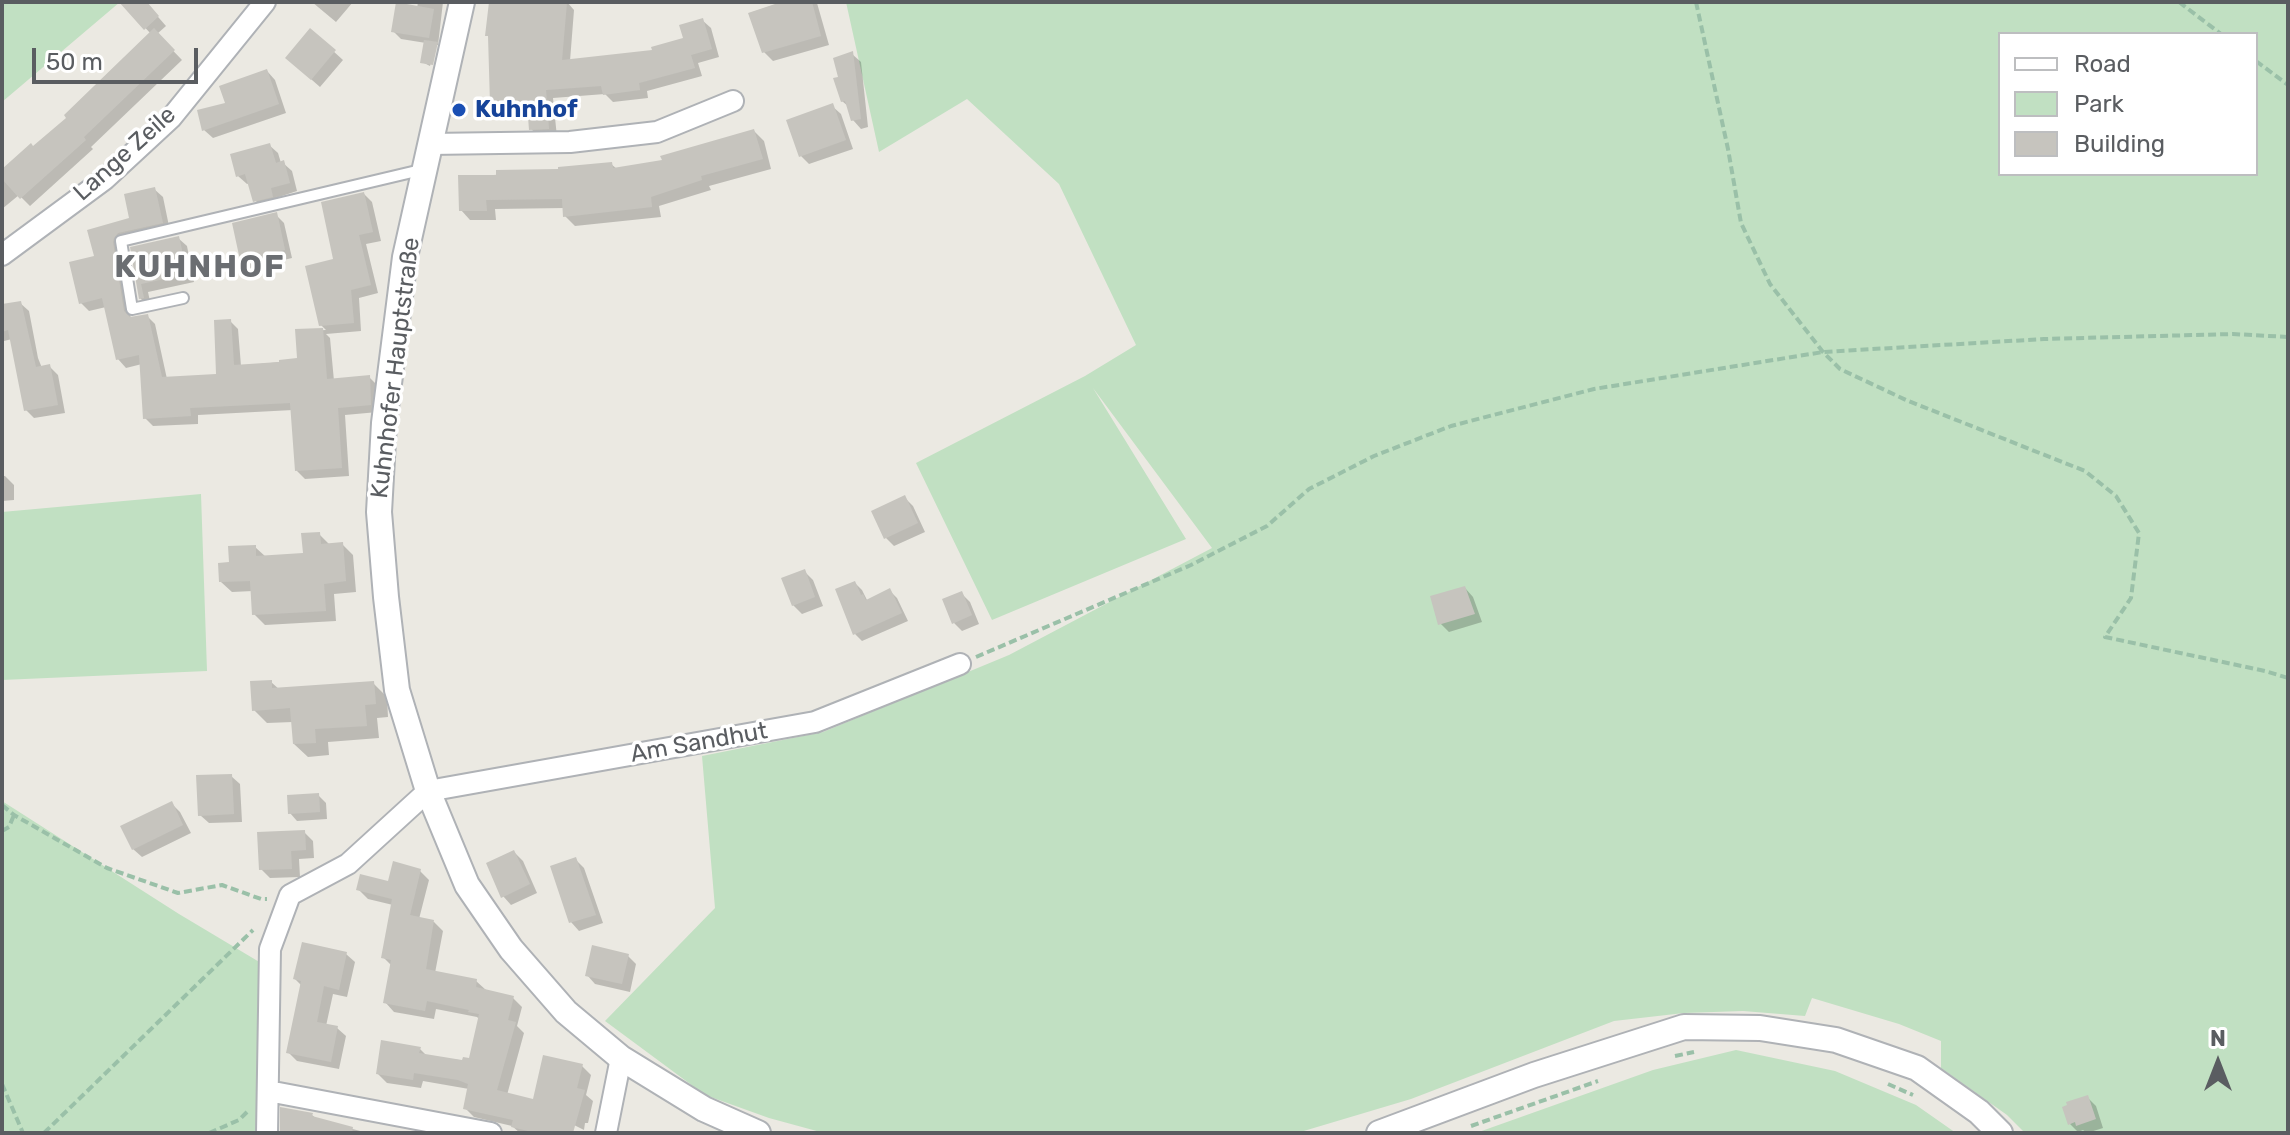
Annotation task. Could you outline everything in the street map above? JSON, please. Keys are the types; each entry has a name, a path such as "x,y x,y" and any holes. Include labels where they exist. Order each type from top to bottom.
{"street":[{"name":"Lange Zeile","path":"2,255 105,179 171,118 265,2"},
{"name":"Kuhnhofer Hauptstraße","path":"462,2 405,257 384,423 379,512 397,690 428,791 467,885 511,949 566,1012 621,1058 704,1109 758,1133"},
{"path":"430,144 570,142 657,132 733,101"},
{"name":"Am Sandhut","path":"428,791 815,722 960,664"},
{"path":"267,1133 270,949 290,895 348,864 428,791"},
{"path":"1379,1133 1534,1075 1684,1027 1760,1028 1836,1040 1917,1068 1979,1112 2000,1133"},
{"path":"606,1133 621,1058"},
{"path":"268,1091 491,1133"}],"lane":[{"path":"183,298 132,309 121,241 425,169"}],"path":[{"path":"1696,2 1741,223 1770,284 1823,352 1840,369 1906,400 2085,471 2116,496 2139,533 2131,598 2105,637 2288,678"},
{"path":"2179,2 2218,32"},
{"path":"2258,62 2288,85"},
{"path":"960,664 1191,565 1267,526 1309,489 1374,456 1451,426 1594,389 1823,352 2044,339 2233,334 2288,337"},
{"path":"2,805 14,815 107,868 178,893 222,885 261,899 290,895"},
{"path":"2,831 9,827 14,815"},
{"path":"44,1133 256,928"},
{"path":"1666,1058 1695,1051"},
{"path":"1463,1128 1611,1076"},
{"path":"1885,1083 1914,1095"},
{"path":"2,1084 23,1133"},
{"path":"209,1133 239,1120 268,1091"}],"green space":[{"path":"2,2 120,2 2,102"},
{"path":"846,2 2288,2 2288,1133 2025,1133 2007,1115 1941,1068 1941,1041 1899,1024 1812,998 1805,1016 1743,1011 1684,1013 1614,1021 1411,1099 1297,1133 824,1133 769,1118 705,1095 605,1021 715,908 702,756 823,732 1009,655 1212,548 1093,388 1186,539 992,620 916,463 1085,376 1136,345 1059,184 967,99 879,152"},
{"path":"201,494 207,671 2,680 2,512"},
{"path":"2,801 266,966 259,1133 2,1133"},
{"path":"1736,1050 1835,1071 1916,1105 1956,1133 1476,1133 1653,1070"}],"building":[{"path":"119,2 147,2 159,16 144,30"},
{"path":"396,2 434,9 429,38 391,32"},
{"path":"489,2 567,2 562,60 652,50 651,47 683,38 679,25 703,18 712,49 691,55 695,68 639,83 640,90 603,95 601,86 546,90 549,129 529,130 527,103 490,104 488,36 485,36"},
{"path":"781,2 812,2 821,36 762,53 748,13"},
{"path":"154,28 175,50 84,137 86,140 20,199 2,179 2,169 66,118 64,115"},
{"path":"310,28 336,50 311,80 285,58"},
{"path":"424,40 438,42 433,65 420,63"},
{"path":"853,51 861,119 851,121 833,78 838,77 833,58"},
{"path":"267,69 279,104 202,131 197,110 225,103 219,86"},
{"path":"833,103 846,140 799,157 786,120"},
{"path":"754,129 763,159 701,176 702,180 651,197 652,207 563,217 562,199 486,200 487,211 459,211 458,175 496,175 496,170 558,169 612,162 613,168 662,160 660,156"},
{"path":"270,143 276,163 284,160 290,183 271,188 273,197 253,202 245,174 236,177 230,154"},
{"path":"155,187 163,223 118,233 113,242 124,311 130,317 148,314 162,377 216,374 214,320 231,319 234,365 297,358 295,329 323,328 327,379 370,375 371,405 338,408 342,468 295,471 290,403 190,408 191,416 143,419 139,355 116,360 102,298 79,304 69,262 94,256 87,230 129,218 124,194"},
{"path":"364,192 373,232 359,235 371,285 351,290 354,323 319,326 305,266 333,259 321,202"},
{"path":"277,212 285,250 240,260 232,223"},
{"path":"179,236 187,274 141,284 144,298 139,299 130,247"},
{"path":"21,301 36,367 50,364 58,405 24,411 8,330 2,332 2,304"},
{"path":"905,495 918,523 884,539 871,511"},
{"path":"320,532 321,544 343,542 346,581 324,584 326,611 252,615 250,581 219,582 218,563 229,562 228,546 256,545 256,556 303,553 301,533"},
{"path":"805,569 815,597 792,606 781,578"},
{"path":"855,581 866,600 890,588 902,613 853,635 835,589"},
{"path":"1465,586 1475,614 1438,625 1430,596"},
{"path":"962,591 972,615 952,624 942,599"},
{"path":"272,680 272,688 374,681 376,704 365,705 367,726 315,729 316,743 293,744 290,708 252,711 250,681"},
{"path":"232,774 234,814 198,816 196,775"},
{"path":"319,793 320,812 288,814 287,795"},
{"path":"172,801 183,825 132,850 120,826"},
{"path":"305,830 306,850 291,851 292,869 259,870 257,832"},
{"path":"514,850 530,884 501,898 486,863"},
{"path":"576,857 596,915 569,923 550,866"},
{"path":"393,861 421,869 410,915 434,920 426,969 477,979 476,987 514,996 508,1020 516,1022 497,1090 533,1099 543,1055 583,1064 577,1088 585,1090 573,1133 537,1133 511,1127 513,1120 463,1109 468,1084 458,1080 414,1073 413,1080 376,1074 381,1040 421,1047 419,1053 462,1060 463,1057 469,1058 479,1014 427,1001 425,1011 383,1003 391,960 381,958 392,899 356,890 360,874 388,881"},
{"path":"302,942 347,952 339,990 324,986 317,1022 338,1026 331,1062 286,1053 301,981 293,979"},
{"path":"592,945 629,954 622,984 585,976"},
{"path":"2088,1095 2096,1119 2076,1126 2075,1122 2068,1125 2062,1107 2067,1105 2066,1102"},
{"path":"280,1107 313,1113 312,1116 353,1127 352,1133 280,1133"}],"place":[{"name":"Kuhnhof","path":"459,110"}],"district":[{"name":"KUHNHOF","path":"200,268"}]}
